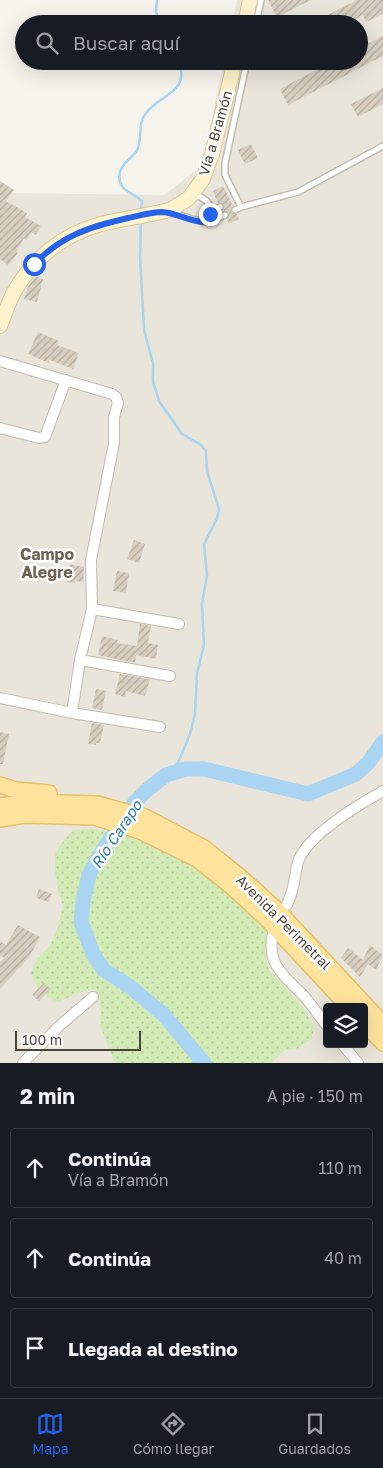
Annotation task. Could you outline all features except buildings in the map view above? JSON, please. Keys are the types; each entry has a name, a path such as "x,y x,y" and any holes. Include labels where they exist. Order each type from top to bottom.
{"main road":[{"path":"0,785 16,790 76,795 95,810"},
{"name":"Avenida Perimetral","path":"0,806 25,802 95,810 142,824 204,848 277,910 383,1024"},
{"path":"0,828 12,824 95,810"},
{"name":"Avenida Perimetral","path":"0,819 25,815 95,810"},
{"name":"Avenida Perimetral","path":"142,824 196,859 231,886 267,919 344,1003"},
{"path":"368,1028 383,1044"}],"street":[{"path":"247,15 250,0"},
{"name":"Vía a Bramón","path":"0,326 13,295 23,278 46,252 73,234 99,225 161,212 181,204 191,195 204,179 233,70"},
{"path":"0,361 115,395 118,403 114,417 114,443 91,560 92,609 80,660 72,713"},
{"path":"0,428 39,438 45,436 66,380"},
{"path":"92,609 179,624"},
{"path":"80,660 170,676"},
{"path":"0,698 72,713 160,727"},
{"path":"288,904 296,868 300,857 308,846 326,828 383,791"},
{"path":"273,933 271,952 275,964 323,1021"},
{"path":"23,1063 58,1027 93,997"},
{"path":"345,1048 358,1063"}],"lane":[{"path":"258,15 261,0"},
{"path":"241,207 225,175 225,164 246,70"},
{"path":"235,210 298,192 383,146"},
{"path":"191,195 205,200 212,212"},
{"path":"230,201 236,198"},
{"path":"203,222 212,212 220,207"},
{"path":"161,212 203,222 215,220 225,215"}],"shaded area":[{"path":"237,0 383,0 383,1063 0,1063 0,193 164,195 202,166 222,70 368,70 368,15 234,15"}],"green space":[{"path":"94,829 148,841 180,854 270,924 265,951 269,971 304,1009 314,1028 312,1038 299,1048 283,1051 271,1063 117,1063 114,1061 100,1025 99,993 92,989 59,1002 45,995 35,983 31,973 36,960 49,947 59,925 63,905 55,873 55,854 64,840 74,830"}],"waterway":[{"path":"157,0 157,15"},
{"path":"141,211 142,201 121,185 120,172 124,164 137,150 143,117 152,106 173,92 178,86 181,80 181,70"},
{"path":"141,221 140,256 144,330 153,363 153,382 159,401 182,434 200,444 206,451 207,471 219,509 217,519 204,545 207,575 202,604 204,645 197,673 195,714 190,734 178,763 166,775"},
{"name":"Río Carapo","path":"204,1063 164,1015 129,986 104,970 93,954 81,922 83,901 89,875 101,853 135,802 166,775 186,769 204,769 308,794 356,774 368,763 383,742"}],"district":[{"name":"Campo Alegre","path":"47,563"}],"route":[{"path":"34,264 46,252 73,234 99,225 161,212 203,222 210,214"}]}
